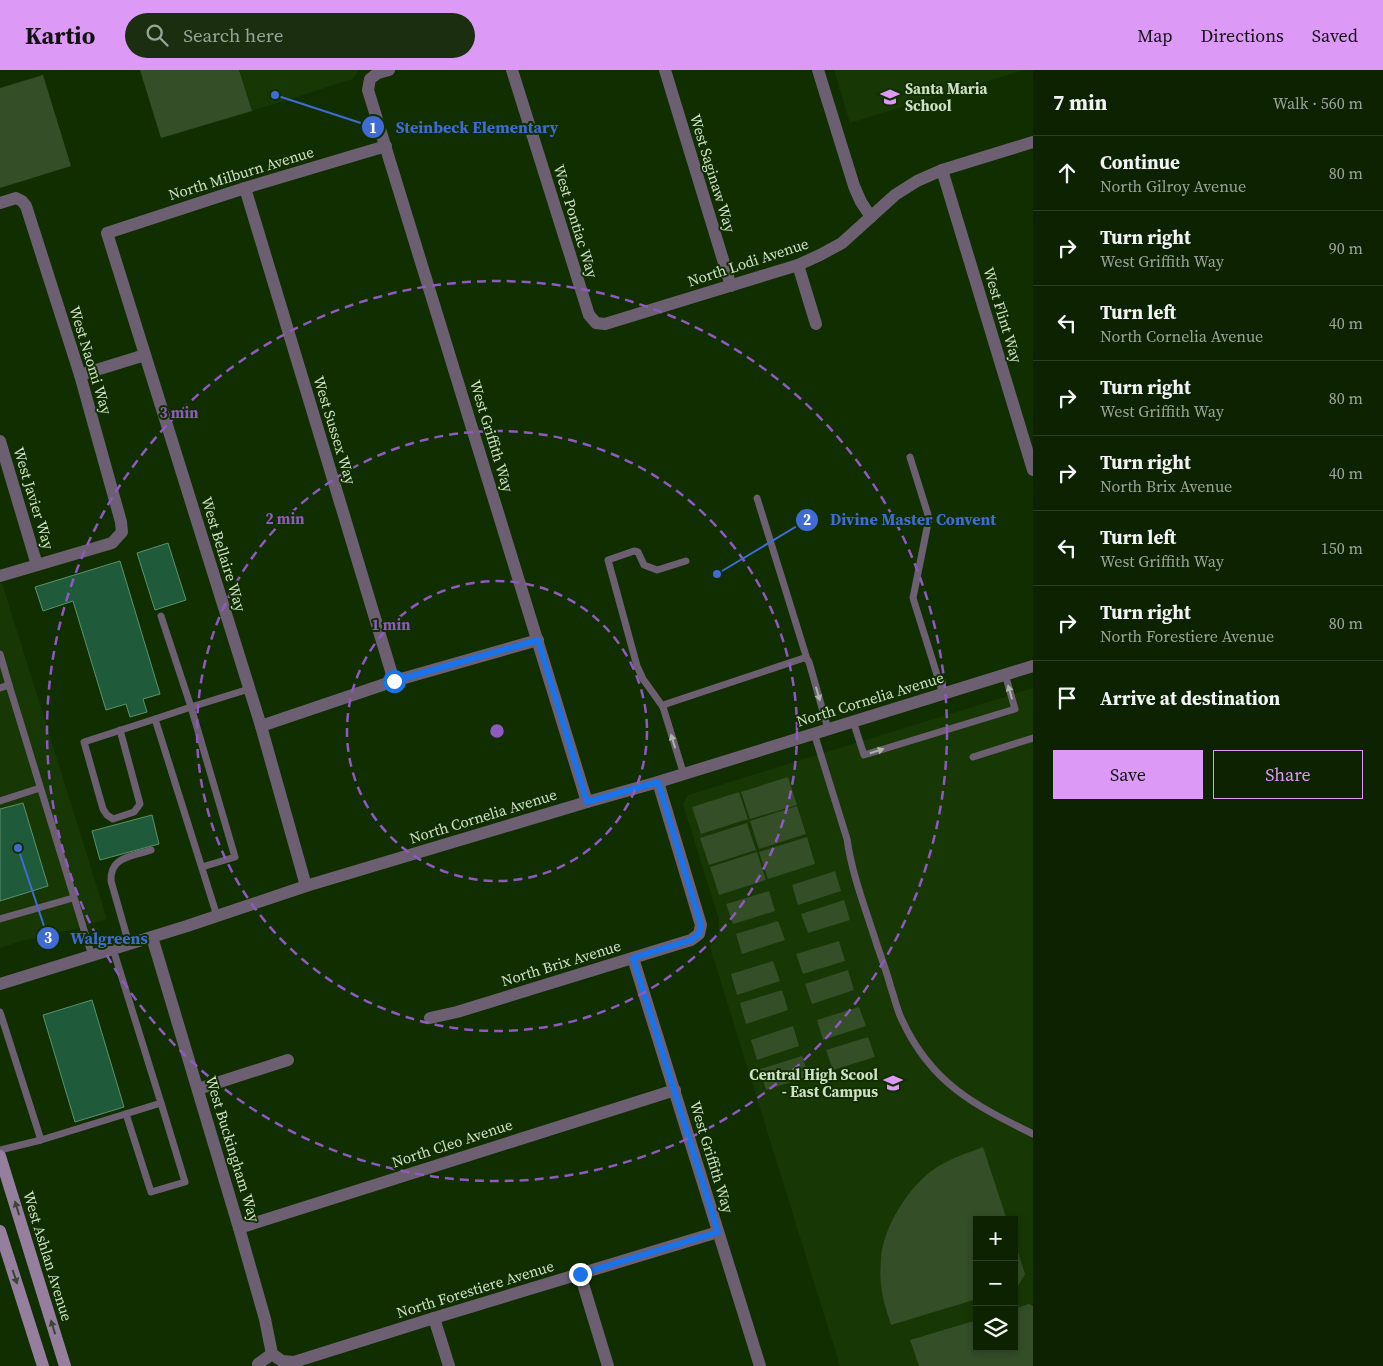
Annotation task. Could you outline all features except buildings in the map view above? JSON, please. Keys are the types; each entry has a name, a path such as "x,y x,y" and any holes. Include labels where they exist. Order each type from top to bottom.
{"main road":[{"name":"West Ashlan Avenue","path":"0,1156 65,1366"},
{"path":"0,1231 43,1366"}],"street":[{"name":"West Griffith Way","path":"389,70 370,79 368,90 587,802"},
{"name":"West Pontiac Way","path":"512,70 589,315 596,323"},
{"name":"West Saginaw Way","path":"665,70 731,286"},
{"path":"818,70 854,186 861,202 871,217"},
{"name":"North Lodi Avenue","path":"596,323 605,324 798,265 842,243 896,195 918,181 942,170 1033,142"},
{"name":"North Milburn Avenue","path":"107,233 245,188 386,146"},
{"name":"West Flint Way","path":"942,170 1033,470"},
{"name":"West Sussex Way","path":"245,188 394,681"},
{"name":"West Naomi Way","path":"0,203 16,198 26,206 80,375 121,522 122,532 112,543 37,565"},
{"name":"West Bellaire Way","path":"107,233 261,726 306,886"},
{"path":"798,265 816,324"},
{"path":"80,375 145,355"},
{"name":"West Javier Way","path":"0,441 37,565"},
{"path":"0,576 37,565"},
{"path":"261,726 394,681 538,640"},
{"name":"North Cornelia Avenue","path":"0,984 152,937 306,886 684,775 1033,666"},
{"name":"North Brix Avenue","path":"430,1018 457,1012 691,940 699,934 701,925 658,782"},
{"name":"West Buckingham Way","path":"152,937 240,1228 265,1319 272,1354"},
{"name":"West Griffith Way","path":"633,958 760,1366"},
{"path":"198,1089 288,1060"},
{"name":"North Cleo Avenue","path":"240,1228 675,1090"},
{"name":"North Forestiere Avenue","path":"272,1354 282,1361 294,1362 718,1232"},
{"path":"580,1274 608,1366"},
{"path":"434,1318 449,1366"},
{"path":"258,1364 272,1354"}],"lane":[{"path":"910,457 930,518 914,598 943,694"},
{"path":"757,498 809,662 828,729"},
{"path":"684,775 663,707 643,680 637,666 608,560 634,551 638,552 644,564 657,570 686,561"},
{"path":"161,616 235,857 202,867"},
{"path":"0,654 92,956"},
{"path":"663,707 666,704 804,658 807,659"},
{"path":"854,722 864,755 1015,709 1005,674"},
{"path":"0,688 9,685"},
{"path":"120,730 140,804 134,812 113,819 103,809 84,742 120,730 155,719 190,707 249,689"},
{"path":"155,719 216,916"},
{"path":"814,734 847,839 849,853 868,917 901,1018 914,1045 946,1082 966,1097 994,1115 1033,1134"},
{"path":"973,757 1033,738"},
{"path":"0,800 40,788"},
{"path":"129,944 110,872 117,861 151,850"},
{"path":"0,919 73,898"},
{"path":"113,949 185,1182 151,1192 126,1114"},
{"path":"0,1012 41,1140"},
{"path":"0,1150 41,1140 161,1103"}],"shaded area":[{"path":"140,70 239,70 252,111 161,138"},
{"path":"239,70 359,70 353,79 252,111"},
{"name":"Santa Maria School","path":"834,70 1024,70 850,123"},
{"path":"43,75 71,166 0,188 0,88"},
{"path":"2,583 107,919 0,948 0,584"},
{"name":"Central High Scool - East Campus","path":"1033,688 1033,1366 840,1366 710,947 718,934 719,920 683,804 688,795"},
{"path":"788,777 797,805 750,819 741,792"},
{"path":"739,792 748,819 701,834 692,807"},
{"path":"797,806 806,834 759,849 750,821"},
{"path":"747,823 756,850 709,865 700,838"},
{"path":"807,837 815,864 768,879 759,852"},
{"path":"757,852 766,880 719,895 710,867"},
{"path":"835,871 841,891 798,905 792,885"},
{"path":"769,891 775,911 733,924 726,904"},
{"path":"844,900 850,920 808,933 801,914"},
{"path":"778,921 785,940 742,954 736,934"},
{"path":"839,941 845,961 803,974 796,954"},
{"path":"773,961 780,981 737,995 731,974"},
{"path":"848,970 854,990 812,1004 805,984"},
{"path":"782,990 788,1010 746,1024 740,1003"},
{"path":"859,1007 866,1026 823,1040 817,1020"},
{"path":"793,1026 799,1046 757,1060 751,1040"},
{"path":"868,1037 875,1057 833,1070 826,1050"},
{"path":"802,1056 809,1076 766,1090 760,1069"},
{"path":"983,1147 1006,1216 973,1216 973,1300 891,1325 884,1304 880,1272 886,1234 899,1208 917,1184 937,1167"},
{"path":"1018,1252 1025,1274 1018,1286"},
{"path":"1029,1304 1033,1306 1033,1366 919,1366 910,1340 973,1321 973,1351 1018,1351 1018,1308"}],"place":[{"name":"Steinbeck Elementary","path":"275,95"},
{"name":"Santa Maria School","path":"890,97"},
{"name":"Divine Master Convent","path":"717,574"},
{"name":"Walgreens","path":"18,848"},
{"name":"Central High Scool - East Campus","path":"893,1083"}],"route":[{"path":"394,681 538,640 587,802 658,782 701,925 699,934 691,940 633,958 718,1232 580,1274"}]}
